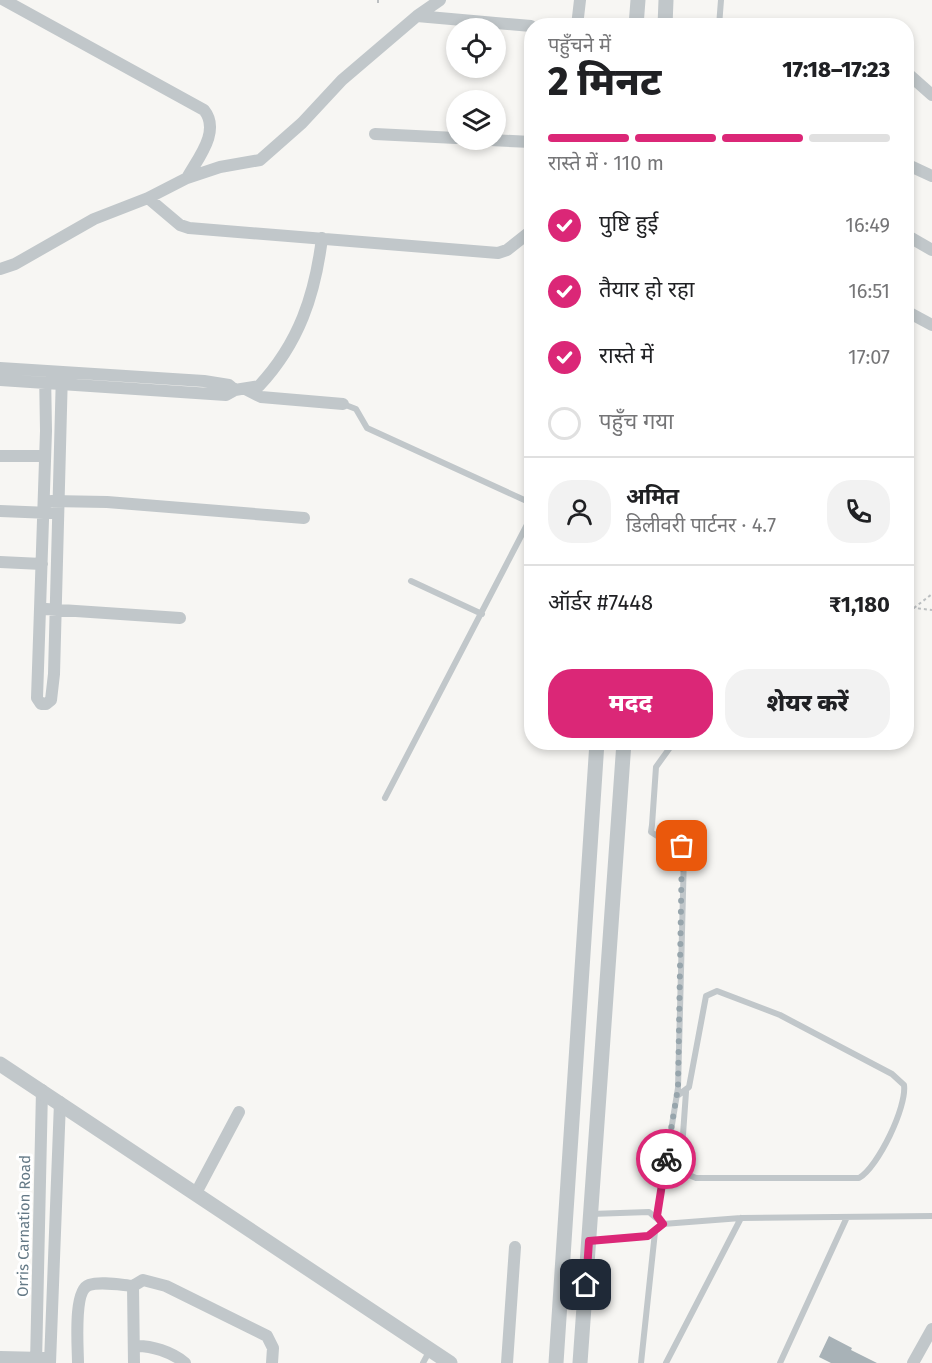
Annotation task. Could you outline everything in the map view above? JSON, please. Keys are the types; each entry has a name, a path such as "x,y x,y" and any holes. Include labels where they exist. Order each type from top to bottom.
{"street":[{"path":"4,0 204,110 210,118 212,129 187,178"},
{"path":"0,269 15,264 94,219 148,198 187,178 220,167 260,160 302,123 342,80 417,16 440,0"},
{"path":"578,18 580,0"},
{"path":"637,18 638,0"},
{"path":"665,18 666,0"},
{"path":"417,16 524,25"},
{"path":"914,79 932,95"},
{"path":"375,134 446,138"},
{"path":"506,141 524,142"},
{"path":"914,168 932,177"},
{"path":"148,198 180,225 189,228 498,253 513,246 524,237"},
{"path":"241,390 259,386 266,378 307,311 317,276 322,238"},
{"path":"914,240 932,250"},
{"path":"914,315 932,325"},
{"path":"0,368 45,377"},
{"path":"45,377 45,456 37,698 41,704 46,704 51,700 54,674 62,377"},
{"path":"0,380 62,377 204,381 229,384 261,397 343,404"},
{"path":"0,456 45,456"},
{"path":"43,501 57,507"},
{"path":"0,511 43,514 57,507 107,502 304,518"},
{"path":"0,562 42,564"},
{"path":"39,609 180,618"},
{"path":"556,1363 596,750"},
{"path":"580,1363 623,750"},
{"path":"0,1064 196,1193 427,1357 450,1363"},
{"name":"Orris Carnation Road","path":"36,1360 42,1090"},
{"name":"Orris Carnation Road","path":"50,1360 60,1102"},
{"path":"196,1193 239,1112"},
{"path":"507,1363 515,1247"},
{"path":"78,1363 78,1300 83,1289 89,1285 133,1286 143,1280 166,1286 267,1336 273,1348 272,1363"},
{"path":"133,1286 134,1363"},
{"path":"912,1363 932,1329"},
{"path":"134,1346 145,1345 164,1351 185,1363"},
{"path":"0,1357 50,1360"}],"lane":[{"path":"720,18 721,0"},
{"path":"343,404 356,409 367,428 524,500"},
{"path":"385,798 524,531"},
{"path":"411,581 482,614"},
{"path":"657,1216 677,1096 684,854 682,846 662,839 651,832 656,767 668,750"},
{"path":"677,1096 686,1092 691,1080 706,996 717,991 780,1015 892,1074 904,1085 906,1095 874,1164 868,1173 859,1178 707,1178 689,1175 681,1163 686,1092"},
{"path":"591,1214 649,1212 657,1216 663,1224"},
{"path":"589,1241 648,1236 656,1232 663,1224 741,1218 932,1216"},
{"path":"780,1363 847,1217"},
{"path":"666,1363 741,1218"},
{"path":"641,1363 656,1232"}],"path":[{"path":"914,608 932,594"},
{"path":"914,608 932,610"}],"building":[{"path":"829,1336 877,1363 831,1363 819,1357"}],"way so far":[{"path":"666,1159 678,1088 684,854 682,846"}],"route":[{"path":"586,1285 589,1241 648,1236 656,1232 663,1224 657,1216 666,1159"}]}
